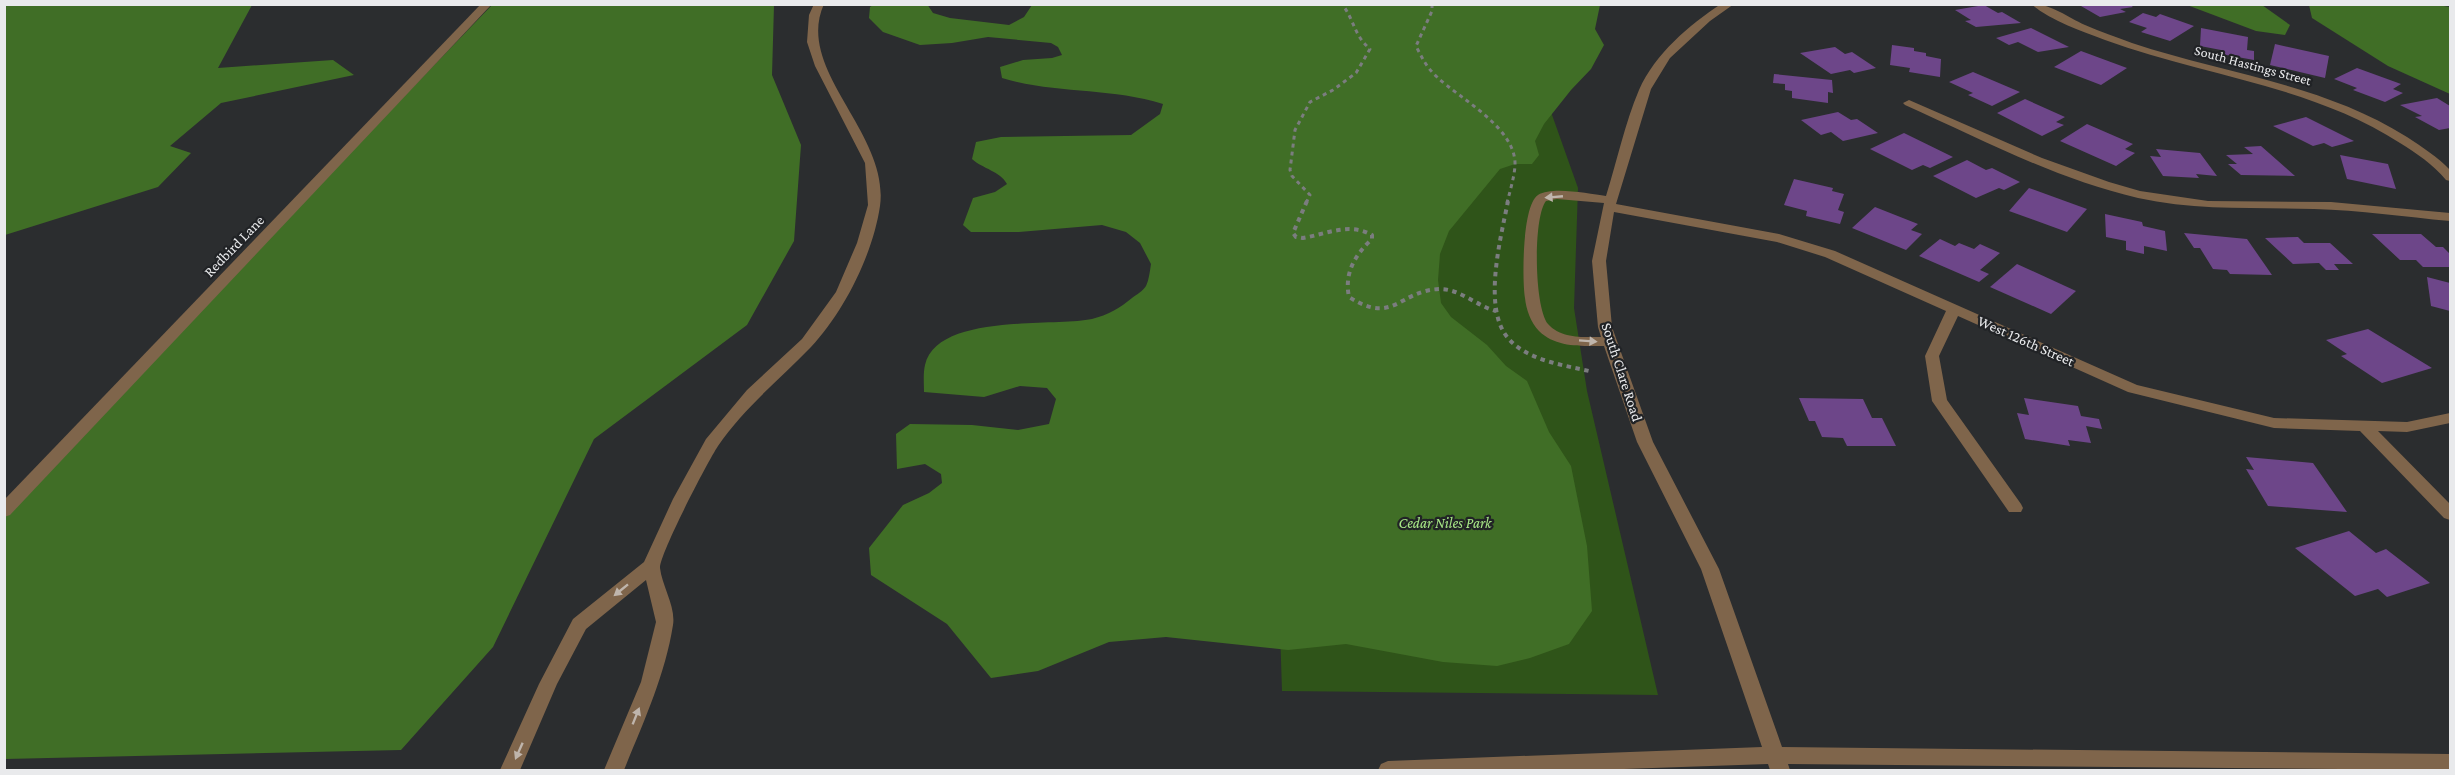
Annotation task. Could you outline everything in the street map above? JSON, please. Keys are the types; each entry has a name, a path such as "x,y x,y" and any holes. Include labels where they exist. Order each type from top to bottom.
{"street":[{"name":"Redbird Lane","path":"4,511 487,4"},
{"path":"510,771 548,684 579,624 651,566 681,499 712,443 752,394 807,342 843,293 864,243 874,205 871,163 817,58 812,42 814,15 819,4"},
{"name":"South Clare Road","path":"1729,4 1706,19 1666,56 1645,89 1611,203 1599,261 1605,327 1644,442 1710,569 1777,763"},
{"name":"South Hastings Street","path":"2036,4 2124,45 2315,96 2397,134 2451,177"},
{"path":"1909,103 2086,180 2172,201 2227,206 2315,205 2381,209 2451,217"},
{"name":"West 126th Street","path":"1610,342 1565,339 1554,336 1535,316 1530,292 1534,215 1536,204 1542,198 1557,195 1611,203 1779,238 1830,254 2133,389 2274,423 2407,427 2451,418"},
{"path":"1953,309 1932,356 1940,401 2015,508"},
{"path":"2364,426 2451,514"},
{"path":"614,771 651,682 665,622 651,566"},
{"path":"1388,771 1777,763 2451,763"}],"path":[{"path":"1342,4 1349,13 1359,39 1370,49 1356,73 1333,90 1310,102 1305,115 1298,121 1290,170 1292,176 1310,195 1293,233 1296,237 1303,238 1360,228 1372,235 1372,239 1354,260 1346,282 1349,297 1368,309 1383,309 1438,290 1454,291 1478,306 1496,311"},
{"path":"1432,4 1432,11 1416,46 1418,55 1438,77 1503,134 1514,155 1515,164 1500,234 1496,311 1500,330 1517,346 1546,360 1589,370"}],"green space":[{"path":"5,4 252,5 218,68 333,60 354,75 221,103 170,146 191,153 158,187 5,235"},
{"path":"927,4 933,13 950,18 1009,25 1024,17 1032,5 1600,5 1595,29 1604,45 1591,69 1544,124 1535,141 1539,155 1532,164 1515,164 1500,169 1449,231 1440,254 1438,280 1441,303 1451,317 1487,345 1506,366 1527,381 1549,432 1571,466 1587,546 1592,611 1569,644 1530,658 1497,666 1443,662 1346,644 1288,650 1166,637 1109,642 1038,671 991,678 947,624 871,575 869,548 903,505 929,493 942,483 941,474 925,464 897,469 896,434 910,424 972,425 1018,430 1049,424 1056,399 1047,388 1020,386 984,397 924,392 925,365 934,348 951,337 973,330 1025,323 1092,319 1123,305 1143,290 1148,281 1151,264 1140,243 1126,232 1102,225 1019,232 971,232 963,225 973,198 995,192 1007,184 996,173 972,159 976,142 1001,137 1131,135 1160,114 1163,104 1123,95 1042,86 1002,78 1000,67 1023,60 1062,55 1058,47 1051,43 988,37 920,45 883,32 869,18 870,7 873,5"},
{"path":"492,5 774,5 772,75 801,145 794,241 747,325 594,439 493,647 401,750 5,759 4,512"},
{"name":"Cedar Niles Park","path":"1260,5 1513,5 1578,188 1574,308 1587,391 1658,695 1282,691"},
{"path":"2187,5 2262,5 2290,25 2285,35 2256,31"},
{"path":"2309,5 2438,5 2450,7 2450,94 2388,66 2312,18"}],"building":[{"path":"2084,4 2129,4 2133,7 2120,9 2126,12 2100,17 2081,6"},
{"path":"1984,5 2021,23 1976,27 1965,21 1971,20 1955,10"},
{"path":"2143,13 2156,17 2160,14 2194,26 2170,41 2141,32 2147,28 2129,22"},
{"path":"2031,28 2069,47 2038,52 2018,42 2009,45 1996,38"},
{"path":"2201,28 2248,37 2247,50 2254,51 2254,60 2221,54 2221,50 2200,46"},
{"path":"2275,44 2329,56 2325,78 2270,65"},
{"path":"1892,45 1914,48 1914,51 1926,53 1926,56 1941,59 1940,77 1909,72 1910,68 1890,65"},
{"path":"1835,47 1845,54 1852,52 1876,68 1854,73 1850,70 1831,74 1800,53"},
{"path":"2081,51 2127,68 2101,85 2054,67"},
{"path":"2357,68 2401,84 2393,89 2403,93 2385,102 2353,90 2357,88 2334,79"},
{"path":"1973,72 2020,92 1992,106 1968,95 1973,93 1949,82"},
{"path":"1774,74 1832,80 1833,93 1828,92 1828,103 1792,98 1792,91 1785,90 1785,84 1773,83"},
{"path":"2437,98 2450,106 2450,128 2439,130 2415,117 2422,116 2400,105"},
{"path":"2025,99 2065,117 2056,122 2064,125 2042,136 1997,113"},
{"path":"1838,112 1851,120 1857,119 1878,133 1843,141 1831,132 1821,135 1801,120"},
{"path":"2306,117 2354,141 2332,147 2324,143 2313,146 2273,126"},
{"path":"2087,124 2133,144 2125,149 2135,153 2116,166 2060,141"},
{"path":"1904,133 1953,157 1930,168 1923,165 1912,170 1870,149"},
{"path":"2261,146 2295,176 2241,175 2228,164 2237,164 2226,155 2253,154 2244,147"},
{"path":"2156,149 2200,153 2217,176 2196,174 2199,178 2163,176 2150,156 2161,157"},
{"path":"2340,155 2388,164 2396,189 2347,179"},
{"path":"1967,160 1986,170 1992,168 2020,182 2004,190 1999,188 1976,198 1933,176"},
{"path":"1794,179 1833,188 1832,191 1844,194 1838,210 1844,212 1840,224 1806,216 1807,211 1784,205"},
{"path":"2029,188 2087,209 2067,232 2009,211"},
{"path":"1875,207 1918,224 1911,230 1922,234 1906,250 1852,228"},
{"path":"2105,214 2142,222 2143,226 2165,231 2167,251 2144,246 2144,254 2126,250 2126,241 2106,237"},
{"path":"2184,233 2247,239 2272,275 2230,274 2227,270 2213,269 2200,248 2194,248"},
{"path":"2372,234 2421,234 2436,247 2443,247 2450,254 2450,267 2423,267 2416,260 2400,260"},
{"path":"2298,237 2304,243 2330,243 2353,264 2334,264 2339,270 2326,270 2319,263 2293,264 2265,238"},
{"path":"1940,239 1955,246 1959,243 1974,249 1980,244 2000,253 1980,270 1989,274 1979,282 1919,256"},
{"path":"2017,264 2076,291 2051,314 1990,287"},
{"path":"2427,277 2450,283 2450,311 2431,306"},
{"path":"2368,329 2432,368 2382,383 2341,356 2347,354 2326,340"},
{"path":"1799,398 1863,399 1872,418 1882,418 1896,446 1847,446 1843,438 1822,437 1815,421 1809,421"},
{"path":"2024,398 2078,406 2081,416 2099,419 2102,429 2086,426 2091,443 2068,440 2070,446 2025,439 2017,413 2029,415"},
{"path":"2246,457 2313,463 2347,512 2268,506 2246,469 2254,470"},
{"path":"2349,531 2376,553 2386,549 2430,583 2387,597 2378,589 2355,596 2295,548"}]}
